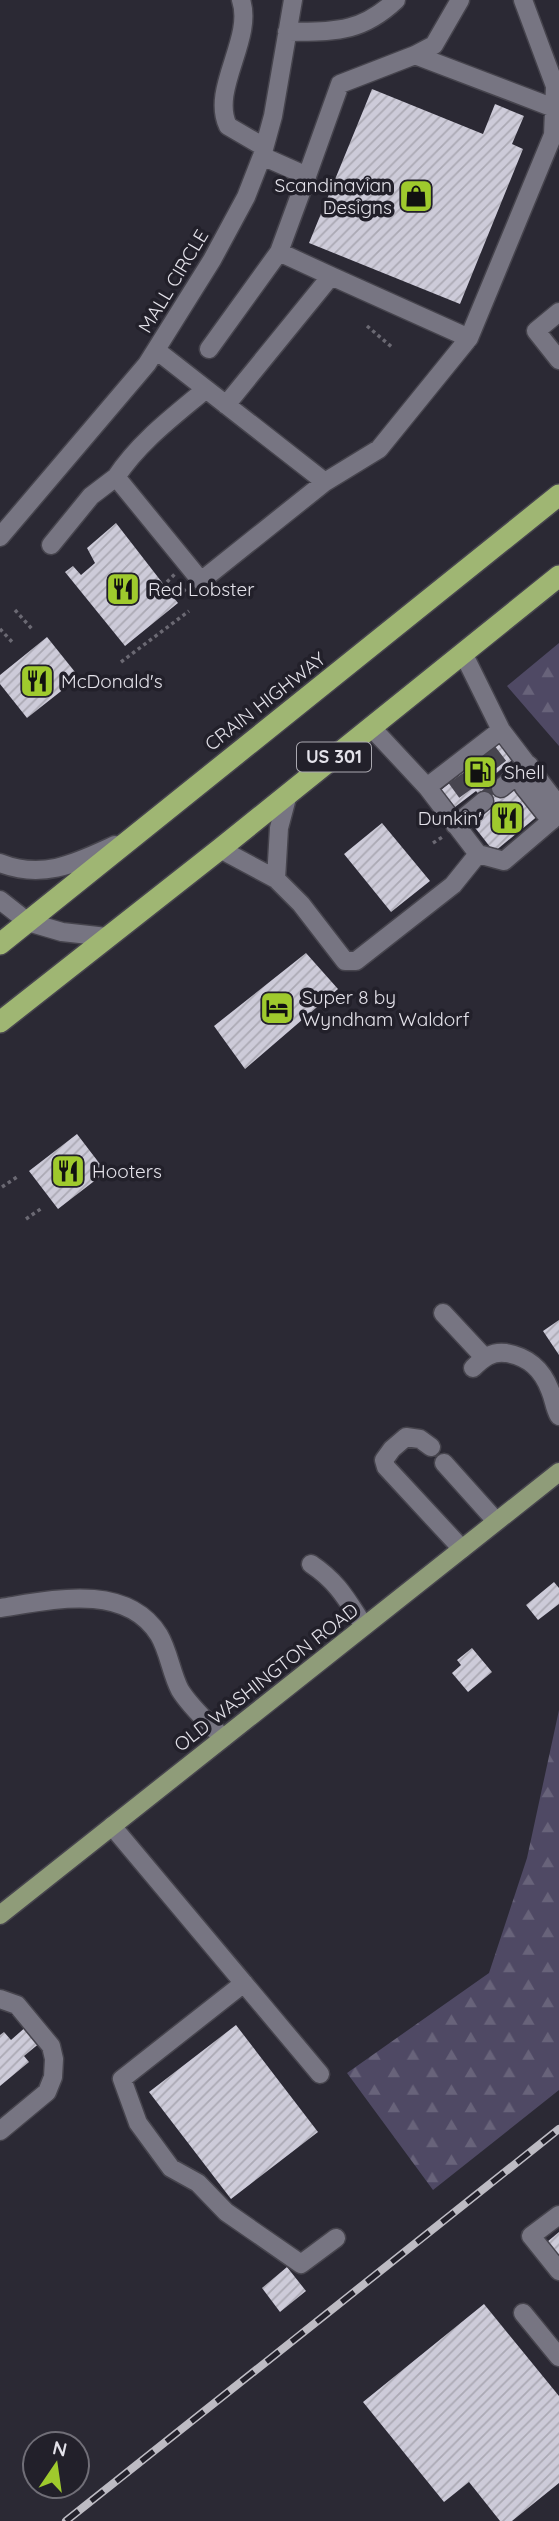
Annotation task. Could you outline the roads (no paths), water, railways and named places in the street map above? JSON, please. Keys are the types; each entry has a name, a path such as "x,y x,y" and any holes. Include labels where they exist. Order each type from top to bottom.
{"highway":[{"name":"CRAIN HIGHWAY","path":"0,944 559,495"},
{"name":"US 301","path":"0,1022 559,576"}],"main road":[{"name":"OLD WASHINGTON ROAD","path":"0,1915 559,1472"}],"street":[{"path":"241,0 244,9 241,30 222,107 228,127 307,176"},
{"name":"MALL CIRCLE","path":"0,537 115,404 156,350 212,260 246,197 263,151 273,116 293,0"},
{"path":"287,32 343,30 363,24 386,10 396,0"},
{"path":"209,349 279,252 340,84 434,45 460,0"},
{"path":"116,477 201,581 325,482 379,449 469,338 553,135 555,86 523,0"},
{"path":"415,55 554,107"},
{"path":"279,252 469,338"},
{"path":"226,405 331,276"},
{"path":"559,312 536,331 559,360"},
{"path":"156,350 325,482"},
{"path":"51,545 91,496 116,477 144,442 206,389"},
{"path":"463,653 501,730 530,767"},
{"path":"371,727 427,786 452,829 478,854 504,861 556,814 524,787 530,767"},
{"path":"427,786 471,760 501,730"},
{"path":"501,788 530,767"},
{"path":"276,879 279,828 288,794"},
{"path":"452,829 477,802"},
{"path":"0,863 43,870 68,867 131,838"},
{"path":"220,849 276,879 301,904 345,961 350,963 453,885 478,854"},
{"path":"0,900 29,922 62,932 107,937"},
{"path":"443,1313 478,1363 500,1353 517,1355 533,1363 551,1392 554,1408 559,1416"},
{"path":"432,1447 420,1438 406,1437 392,1448 384,1460 386,1468 462,1549"},
{"path":"444,1463 496,1521"},
{"path":"311,1564 336,1584 364,1626"},
{"path":"0,1608 72,1598 107,1601 131,1608 151,1623 160,1637 179,1688 223,1738"},
{"path":"112,1826 320,2074"},
{"path":"244,1983 122,2078 126,2090 138,2123 171,2168 198,2183 226,2212 301,2264 336,2238"},
{"path":"0,1999 17,2005 51,2046 54,2059 53,2077 47,2092 0,2132"},
{"path":"559,2215 531,2236 559,2271"},
{"path":"523,2313 559,2357"}],"tunnel":[{"path":"488,752 501,769"},
{"path":"474,763 495,793"},
{"path":"456,778 469,796"}],"railway":[{"path":"66,2521 559,2129"}],"place":[{"name":"Scandinavian Designs","path":"416,196"},
{"name":"Red Lobster","path":"123,589"},
{"name":"McDonald's","path":"37,681"},
{"name":"Shell","path":"480,772"},
{"name":"Dunkin'","path":"507,818"},
{"name":"Super 8 by Wyndham Waldorf","path":"277,1008"},
{"name":"Hooters","path":"68,1171"}]}
